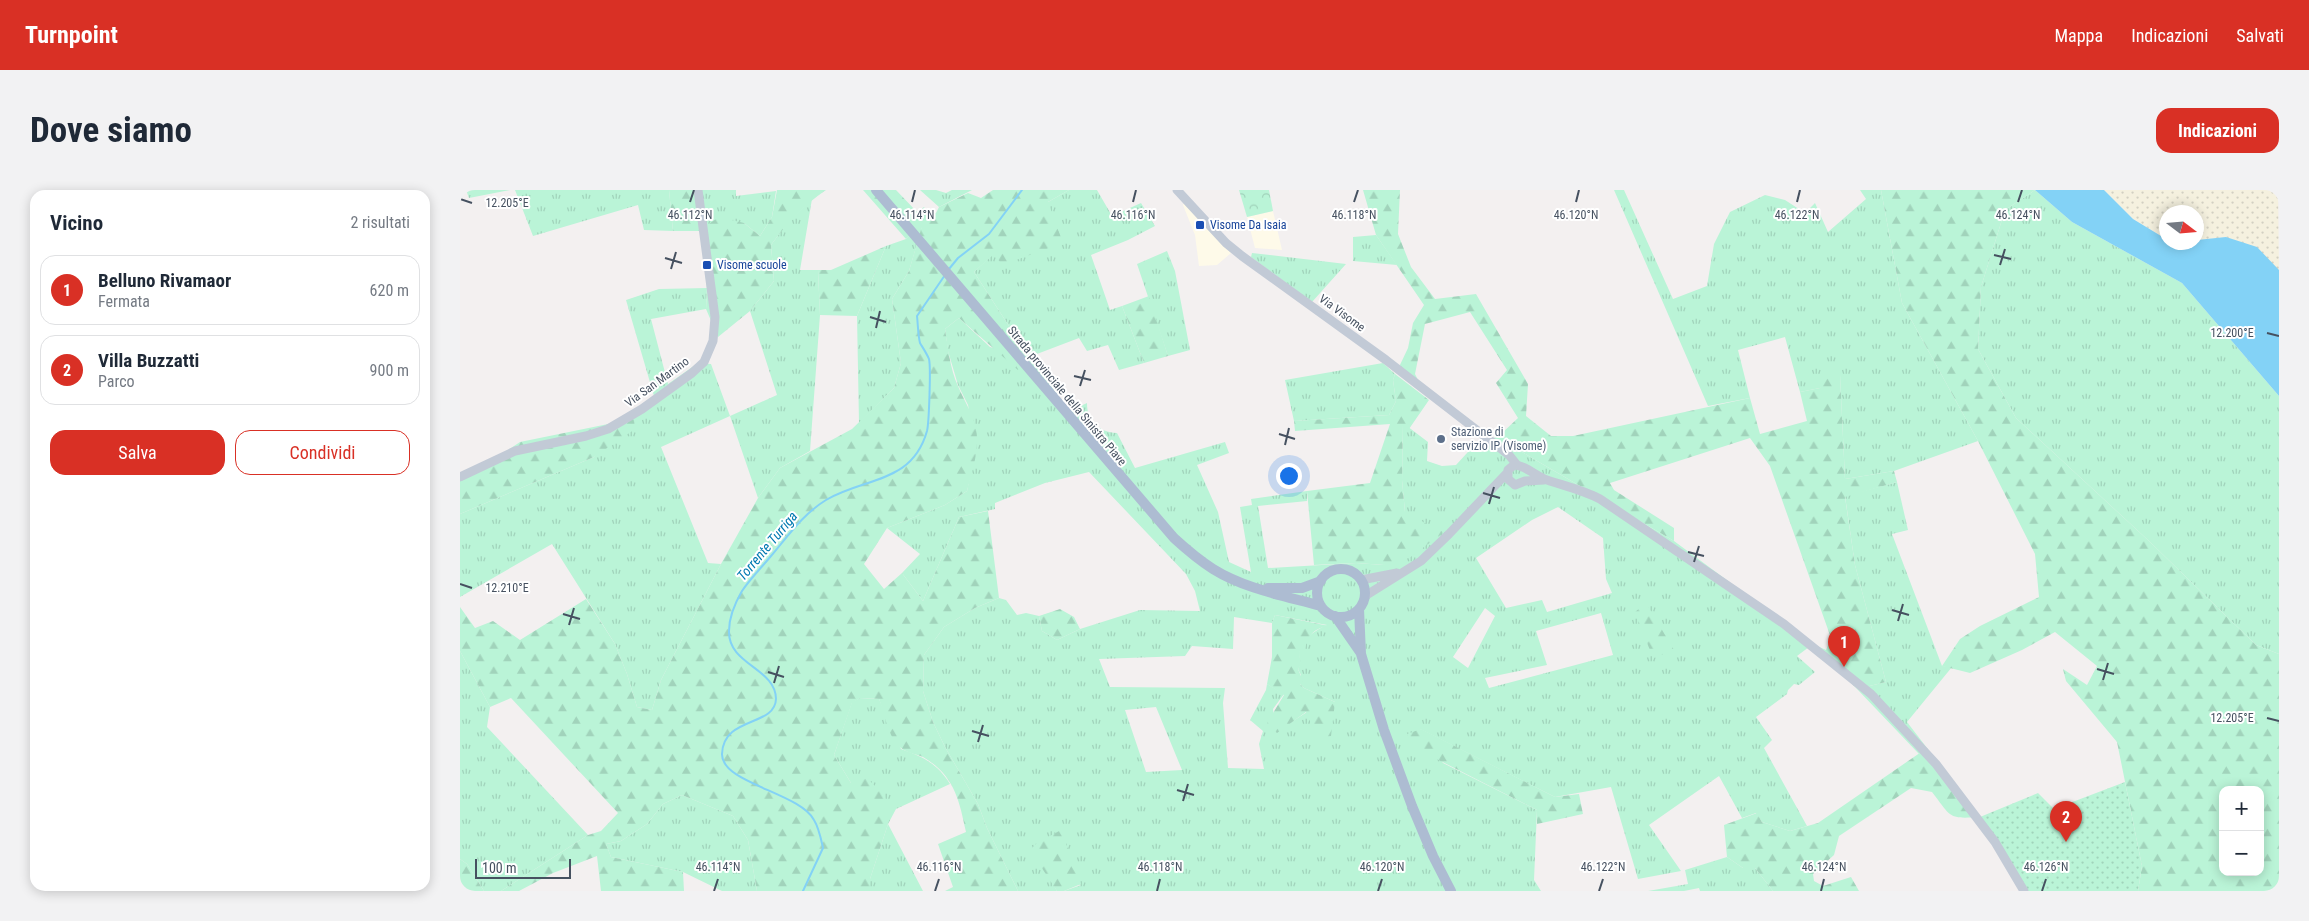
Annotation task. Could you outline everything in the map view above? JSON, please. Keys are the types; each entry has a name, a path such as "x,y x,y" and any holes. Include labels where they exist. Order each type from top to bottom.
{"main road":[{"name":"Strada provinciale della Sinistra Piave","path":"876,190 1174,538 1213,569 1265,590"},
{"path":"1265,590 1302,588 1321,581 1333,571 1341,570 1349,571 1361,580 1365,596 1359,609 1361,654 1384,730 1412,806 1433,856 1451,891"},
{"path":"1321,581 1317,595 1321,606"},
{"path":"1265,590 1321,606 1335,616 1361,654"},
{"path":"1335,616 1347,616 1359,609"}],"street":[{"name":"Via San Martino","path":"460,478 515,451 586,436 608,429 649,404 704,362 713,341 715,317 698,190"},
{"name":"Via Visome","path":"1177,190 1226,243 1242,256 1386,360 1501,449 1517,465"},
{"path":"1501,449 1506,460 1508,479 1512,484"},
{"path":"1365,596 1404,572 1433,550 1507,472 1517,465 1548,480 1576,488 1600,499 1784,624 1871,694 1936,764 1995,842 2024,891"},
{"path":"1525,481 1527,476 1526,470"},
{"path":"1489,492 1512,484 1518,485 1525,481 1548,480"},
{"path":"1361,580 1404,572"}],"shaded area":[{"path":"1184,203 1231,253 1217,265 1199,266 1195,235 1183,205"},
{"path":"1273,211 1282,250 1255,248 1247,217"}],"green space":[{"path":"466,190 510,190 469,198"},
{"path":"515,190 669,190 673,231 644,230 638,205 533,236"},
{"path":"669,190 695,190 700,230 719,217 744,223 760,236 772,217 777,190 826,190 796,215 771,245 774,281 750,311 718,337 706,309 707,288 700,231 673,231"},
{"path":"695,190 736,190 736,196 776,191 772,217 760,236 744,223 700,231"},
{"path":"863,190 896,190 917,212 924,207 927,212 936,213 939,207 968,193 981,198 993,190 1069,190 1048,202 1063,243 1002,265 994,254 974,272 1029,357 1018,370 959,318 945,329 955,379 976,429 976,452 967,491 945,505 887,528 864,564 884,589 902,573 923,601 959,517 988,511 999,598 975,608 944,627 924,655 923,691 933,722 945,747 978,804 987,828 1018,891 945,891 953,887 938,844 966,832 954,789 942,772 933,764 923,757 903,750 897,744 890,732 879,699 860,698 852,703 834,755 851,783 867,778 885,796 888,824 870,879 870,891 757,891 748,840 733,816 682,795 663,804 647,824 621,841 606,844 611,857 683,872 684,891 601,891 597,856 553,873 519,891 501,891 588,835 601,831 618,813 511,698 490,707 460,651 460,607 475,628 493,621 520,640 586,599 615,644 637,707 652,710 661,680 721,564 758,498 780,468 852,429 894,388 901,363 892,299 909,271 922,226 906,239"},
{"path":"920,190 936,190 946,193 952,190 972,190 939,207"},
{"path":"1069,190 1097,190 1112,216 1141,203 1155,226 1128,240 1091,255 1110,310 1122,306 1144,363 1119,370 1108,345 1087,351 1079,338 1029,357 974,272 1048,202"},
{"path":"1239,190 1269,190 1273,211 1247,217"},
{"path":"1363,190 1400,190 1398,234 1411,267 1435,299 1476,294 1528,384 1526,416 1551,436 1573,436 1750,398 1760,434 1807,421 1800,392 1820,388 1824,375 1840,375 1845,479 1894,471 1897,482 1845,497 1855,565 1886,682 1857,689 1813,644 1826,650 1831,638 1770,466 1750,438 1610,483 1614,490 1674,528 1674,541 1522,452 1501,434 1518,418 1496,383 1507,370 1470,312 1425,324 1415,374 1419,382 1399,367 1408,348 1413,323 1424,305 1376,235"},
{"path":"1614,190 1624,190 1673,299 1707,286 1714,244 1730,212 1765,195 1785,200 1805,213 1815,203 1828,232 1866,199 1860,190 1881,190 1902,303 1978,441 1894,471 1845,479 1840,375 1820,388 1800,392 1785,337 1738,350 1750,398 1708,406"},
{"path":"1881,190 2035,190 2005,210 1981,287 1978,349 2016,418 2149,541 2256,645 2279,654 2279,891 2138,891 2142,866 2117,742 2066,681 2063,669 2087,685 2097,666 2055,632 2022,650 1970,673 1942,666 1960,639 1980,626 2039,597 2035,554 1978,441 1902,303"},
{"path":"2035,190 2072,222 2182,283 2279,396 2279,654 2256,645 2149,541 2016,418 1978,349 1981,287 2005,210"},
{"path":"812,199 800,270 818,270 820,315 810,451 780,468 758,498 730,416 777,395 750,311 774,281 771,245 788,222"},
{"path":"923,224 909,271 892,299 901,363 894,388 859,423 857,316 886,246 906,239"},
{"path":"1376,235 1397,265 1353,261 1353,237"},
{"path":"886,246 857,316 820,315 818,270 831,270"},
{"path":"1167,251 1175,271 1190,350 1168,356 1137,264"},
{"path":"1252,253 1346,264 1312,302 1251,257"},
{"path":"707,288 706,309 651,319 668,384 698,363 711,364 730,416 661,447 708,563 721,564 661,680 652,710 637,707 615,644 552,544 460,597 460,514 594,457 633,410 654,396 626,300 659,289"},
{"path":"1149,296 1168,356 1144,363 1122,306"},
{"path":"959,318 990,347 1029,357 1070,411 1087,403 1089,416 1092,421 1105,431 1117,433 1135,468 1225,442 1229,453 1197,465 1218,512 1229,562 1251,572 1240,507 1252,505 1251,499 1307,491 1307,501 1258,506 1268,568 1356,563 1384,565 1405,512 1402,480 1403,423 1428,442 1427,461 1442,466 1456,465 1478,441 1487,442 1501,434 1522,452 1674,541 1813,644 1797,656 1815,672 1799,685 1794,684 1787,694 1756,717 1772,740 1764,748 1807,826 1790,831 1762,822 1756,813 1742,818 1719,776 1649,825 1681,871 1638,879 1611,787 1555,797 1420,729 1443,763 1537,810 1534,880 1541,891 1064,891 1081,885 1048,875 1057,891 1018,891 987,828 978,804 945,747 933,722 923,691 924,655 944,627 975,608 999,598 1006,600 1017,615 1026,613 1039,616 1042,631 1057,640 1080,629 1140,610 1200,611 1195,591 1186,574 1089,472 1045,483 995,503 995,509 959,517 923,601 902,573 920,554 887,528 945,505 967,491 976,448 968,405 958,385 948,351 945,329","holes":["1558,507 1603,538 1606,579 1612,593 1547,612 1542,600 1506,608 1476,558 1532,520","1485,608 1495,616 1468,668 1453,657","1601,613 1613,655 1489,688 1485,678 1547,665 1536,631","1275,615 1327,625 1314,632 1302,644 1299,653 1300,663 1298,669 1301,675 1300,684 1304,688 1335,702 1307,712 1276,732 1273,709 1284,694 1267,684 1266,690 1250,720 1263,731 1259,744 1264,769 1228,768 1223,703 1225,688 1110,687 1099,659 1185,656 1192,646 1233,649 1234,617 1272,623","1156,707 1182,770 1146,772 1125,710"]},
{"path":"1383,363 1395,374 1393,380 1396,401 1389,415 1294,421 1285,380"},
{"path":"1395,374 1429,400 1409,429 1403,424 1402,480 1405,512 1443,533 1409,558 1384,565 1356,563 1314,565 1307,491 1370,483 1390,424 1295,431 1294,421 1389,415 1396,401 1393,380"},
{"path":"633,410 635,429 594,457 460,514 460,473 496,458 520,442 613,423"},
{"path":"1897,482 1908,530 1892,534 1942,666 1952,667 1907,722 1927,748 1919,754 1857,689 1886,682 1855,565 1845,496"},
{"path":"1646,603 1674,650 1653,658 1635,612"},
{"path":"1060,609 1074,617 1080,629 1057,640 1042,631 1039,616"},
{"path":"1275,615 1329,626 1319,628 1312,633 1305,649 1299,652 1301,665 1298,669 1303,681 1300,684 1304,688 1335,702 1331,736 1318,740 1306,712 1277,733 1267,723 1284,695 1267,684 1272,657 1272,623"},
{"path":"460,651 490,707 487,727 588,835 501,891 484,891 467,864 460,859"},
{"path":"860,698 879,699 901,749 935,766 950,784 896,809 888,824 851,783 834,755 852,702"},
{"path":"1421,729 1555,797 1579,794 1583,814 1537,824 1537,810 1411,746 1407,734"},
{"path":"1927,748 1980,817 1956,817 1943,807 1932,792 1911,788 1839,836 1834,855 1813,874 1814,881 1823,886 1851,877 1859,891 1773,891 1755,868 1743,868 1727,857 1724,825 1757,813 1762,822 1790,831 1818,823"},
{"path":"2125,782 2142,866 2138,891 2025,891 1980,817 2038,793 2054,809"},
{"path":"682,795 733,816 748,840 757,891 722,891 683,872 611,857 606,844 621,841 647,824 663,804"},
{"path":"888,824 923,891 870,891 870,879"},
{"path":"1061,830 1081,884 1064,891 1057,891 1030,850 1037,843"},
{"path":"1727,857 1743,868 1755,868 1773,891 1700,891 1699,888 1684,891 1648,891 1688,884 1685,870"},
{"path":"460,859 467,864 484,891 460,891"}],"sand":[{"path":"2104,190 2278,190 2279,270 2226,237 2204,239 2204,205 2159,205 2159,235 2133,219"}],"water":[{"path":"2035,190 2104,190 2133,219 2159,235 2159,250 2204,250 2204,239 2226,237 2257,247 2279,270 2279,396 2182,283 2072,222"}],"waterway":[{"name":"Torrente Turriga","path":"949,269 958,258 989,234 1022,190"},
{"name":"Torrente Turriga","path":"803,891 823,848 819,830 814,820 794,802 747,781 734,773 725,764 722,754 725,742 731,733 739,727 767,714 773,708 776,699 774,689 769,680 736,652 731,642 730,621 735,605 745,587 810,512 826,500 886,477 899,470 910,461 920,448 928,426 930,372 929,359 920,343 917,316 945,275"}],"place":[{"name":"Visome Da Isaia","path":"1200,225"},
{"name":"Visome scuole","path":"707,265"},
{"name":"Stazione di servizio IP (Visome)","path":"1441,439"},
{"name":"Belluno Rivamaor","path":"1844,667"},
{"name":"Villa Buzzatti","path":"2066,842"}]}
